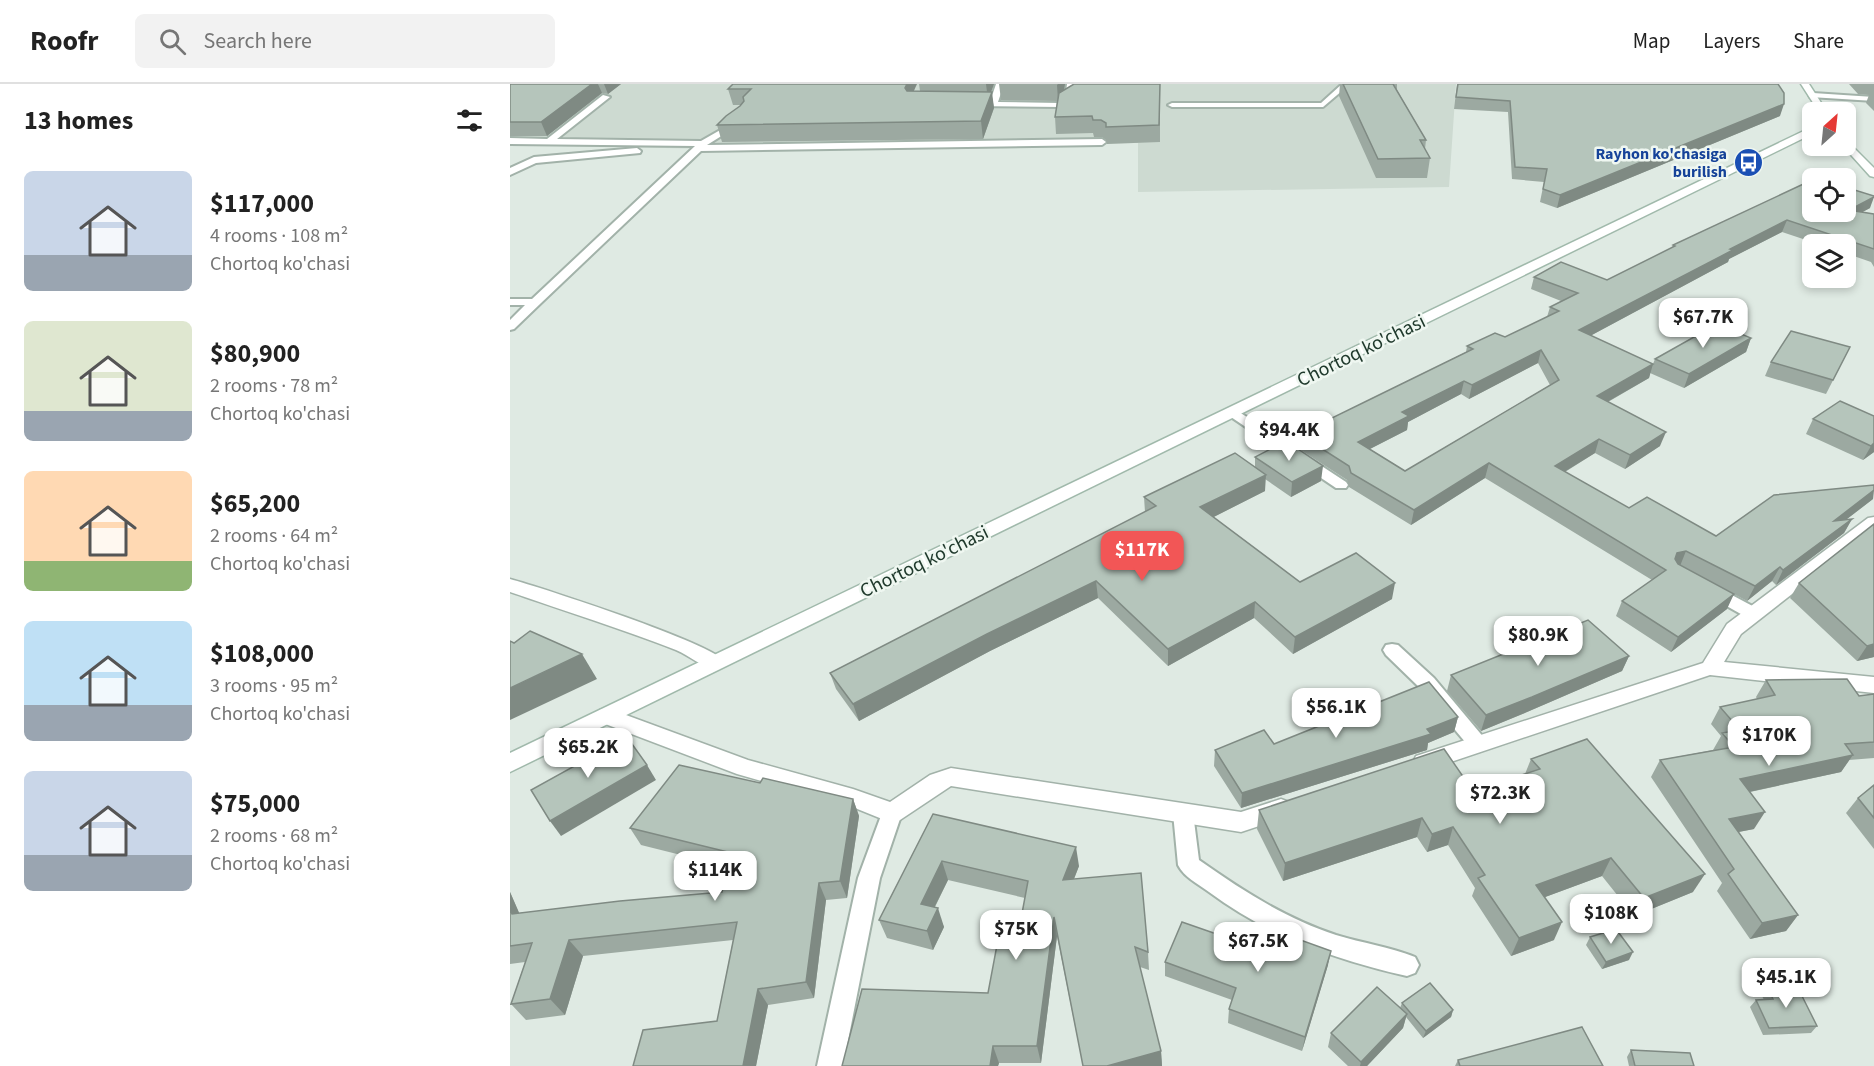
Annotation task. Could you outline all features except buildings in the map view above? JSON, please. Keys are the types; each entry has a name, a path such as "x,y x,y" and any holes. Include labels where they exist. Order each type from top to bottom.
{"street":[{"path":"1805,84 1817,102"},
{"name":"Chortoq ko'chasi","path":"510,763 1802,135"},
{"path":"1782,146 1802,143"},
{"path":"1856,157 1874,174"},
{"path":"1710,668 1734,629 1874,522"},
{"path":"510,585 686,646 715,662"},
{"path":"1399,770 1710,668 1874,685"},
{"path":"607,716 745,768 853,798 892,813 938,782 951,777 1241,822 1297,803"}],"lane":[{"path":"993,104 1000,84"},
{"path":"961,105 1061,105 1069,100 1071,84"},
{"path":"1172,105 1323,105 1346,84"},
{"path":"1813,95 1874,99"},
{"path":"551,140 606,97"},
{"path":"510,326 700,146 743,116"},
{"path":"510,141 551,140 700,146 1102,142"},
{"path":"510,172 534,160 659,149 679,144"},
{"path":"510,302 536,302"},
{"path":"1233,412 1341,484"},
{"path":"1697,583 1754,614"},
{"path":"1392,650 1427,683 1478,744"},
{"path":"830,1066 869,878 892,813"},
{"path":"1184,813 1190,865 1221,888 1270,919 1366,956 1407,965"}],"shaded area":[{"path":"510,84 1456,84 1449,187 1138,192 1138,143 716,149 510,145"}],"place":[{"name":"Rayhon ko'chasiga burilish","path":"1748,162"}]}
